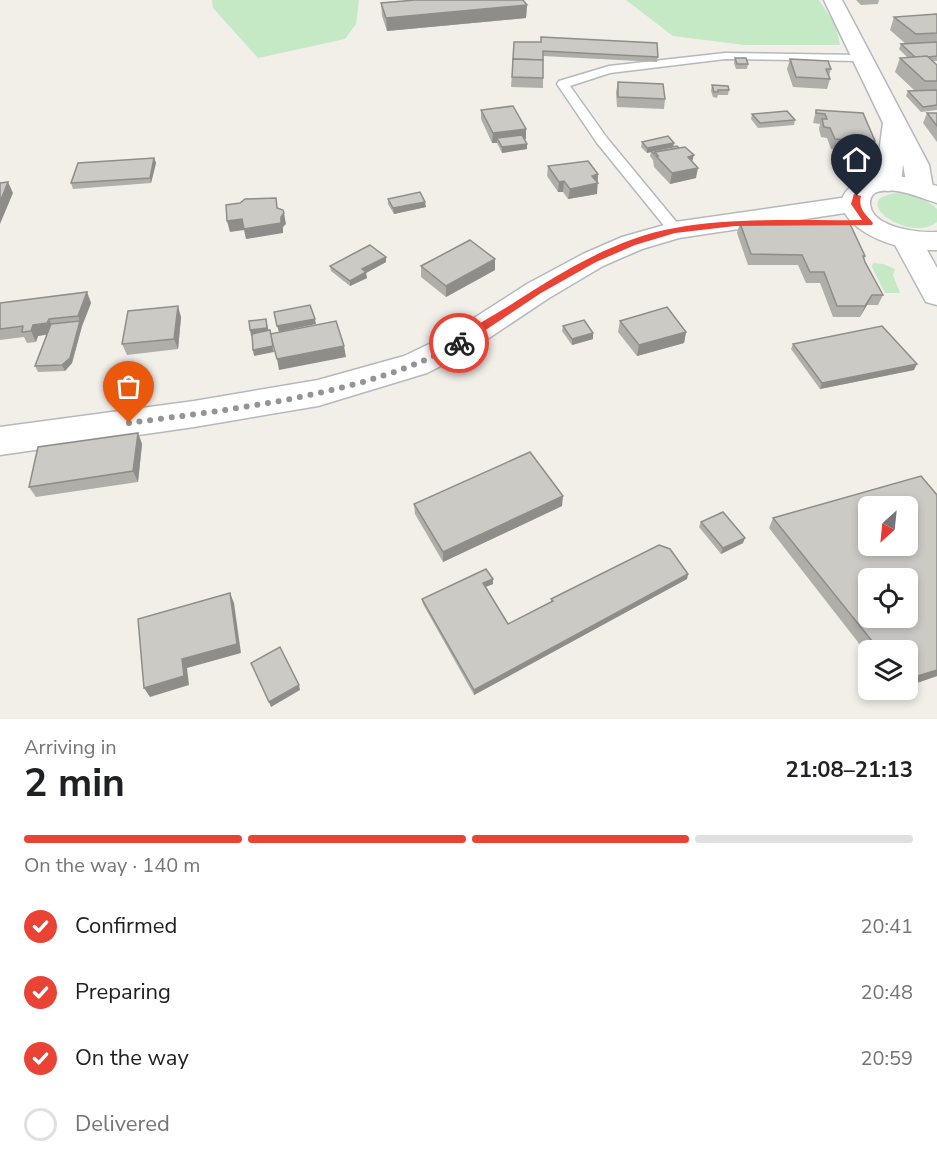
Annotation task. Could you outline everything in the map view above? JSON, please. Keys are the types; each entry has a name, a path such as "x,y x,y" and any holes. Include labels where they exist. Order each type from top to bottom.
{"street":[{"path":"833,0 929,191"},
{"path":"888,183 895,123"},
{"path":"929,191 888,183 863,189 857,196 862,214 879,230 907,240 937,241"},
{"path":"0,441 194,414 318,393 415,365 457,344 538,291 593,260 632,243 675,230 862,214"},
{"path":"907,240 937,295"}],"lane":[{"path":"675,230 625,171 580,112 562,84 609,70 725,56 861,58"}],"green space":[{"path":"212,0 359,0 356,24 345,39 258,58 213,8"},
{"path":"626,0 819,0 836,26 840,45 745,45 673,36"},
{"path":"900,193 920,198 937,209 937,222 925,227 911,228 898,224 879,210 878,202 884,196"},
{"path":"873,263 895,269 893,275 900,293 885,293 872,267"}],"building":[{"path":"415,0 523,0 527,5 386,18 381,3"},
{"path":"937,14 937,33 916,34 894,17"},
{"path":"541,37 657,43 658,57 543,51 543,60 513,59 514,42 541,42"},
{"path":"937,42 937,56 928,57 915,57 901,44"},
{"path":"927,56 937,65 937,81 925,81 900,58"},
{"path":"735,58 746,58 748,64 737,64"},
{"path":"513,59 543,60 543,78 512,77"},
{"path":"790,59 828,61 831,69 826,69 830,79 796,77"},
{"path":"618,82 663,84 665,99 618,97"},
{"path":"712,85 728,86 729,90 714,92"},
{"path":"937,90 937,105 923,107 908,91"},
{"path":"513,106 526,129 493,133 481,110"},
{"path":"816,110 863,113 875,141 835,139 830,128 824,127 822,119 827,119 825,114 816,113"},
{"path":"787,111 795,120 760,123 752,114"},
{"path":"927,113 937,113 937,126"},
{"path":"522,135 527,144 502,147 497,138"},
{"path":"668,136 674,143 647,148 642,142"},
{"path":"677,146 679,148 654,154 651,151"},
{"path":"685,147 694,155 688,157 698,168 672,173 655,152"},
{"path":"154,158 150,178 71,183 78,163"},
{"path":"588,161 598,174 592,176 598,183 570,189 564,181 559,182 548,166"},
{"path":"8,182 0,202 0,183"},
{"path":"420,192 425,202 393,208 388,199"},
{"path":"276,198 277,208 283,210 284,213 281,223 244,229 242,219 227,221 226,205 240,203 245,199"},
{"path":"740,223 850,224 865,256 863,256 865,262 883,295 872,295 865,306 837,306 824,272 810,272 802,255 751,254"},
{"path":"470,240 495,259 446,286 421,266"},
{"path":"370,245 386,257 362,269 366,272 350,281 330,266"},
{"path":"87,292 78,316 49,319 47,323 33,325 31,331 22,332 23,326 0,329 0,303"},
{"path":"310,305 315,319 277,326 274,312"},
{"path":"178,306 174,339 122,344 128,311"},
{"path":"667,307 686,332 639,345 620,321"},
{"path":"266,319 267,328 250,330 249,321"},
{"path":"584,320 593,333 572,339 563,326"},
{"path":"80,321 70,358 62,365 35,366 51,324"},
{"path":"336,321 344,346 277,359 270,334"},
{"path":"882,326 917,364 822,383 793,344"},
{"path":"270,330 273,346 253,350 252,334"},
{"path":"138,433 133,471 29,487 38,447"},
{"path":"530,452 563,496 443,552 414,504"},
{"path":"921,476 937,495 937,670 918,676 918,640 871,640 861,628 918,628 918,568 858,568 858,624 773,518"},
{"path":"723,512 745,538 723,548 701,522"},
{"path":"659,545 670,549 688,574 474,690 422,599 486,569 493,579 483,583 508,624 553,601 551,599"},
{"path":"230,593 237,644 182,659 184,676 144,688 138,619"},
{"path":"280,647 299,685 269,702 251,663"}],"way so far":[{"path":"129,423 318,393 415,365 459,343"}],"route":[{"path":"459,343 538,291 593,260 632,243 675,230 735,224 869,223 859,214 855,204 857,196"}]}
